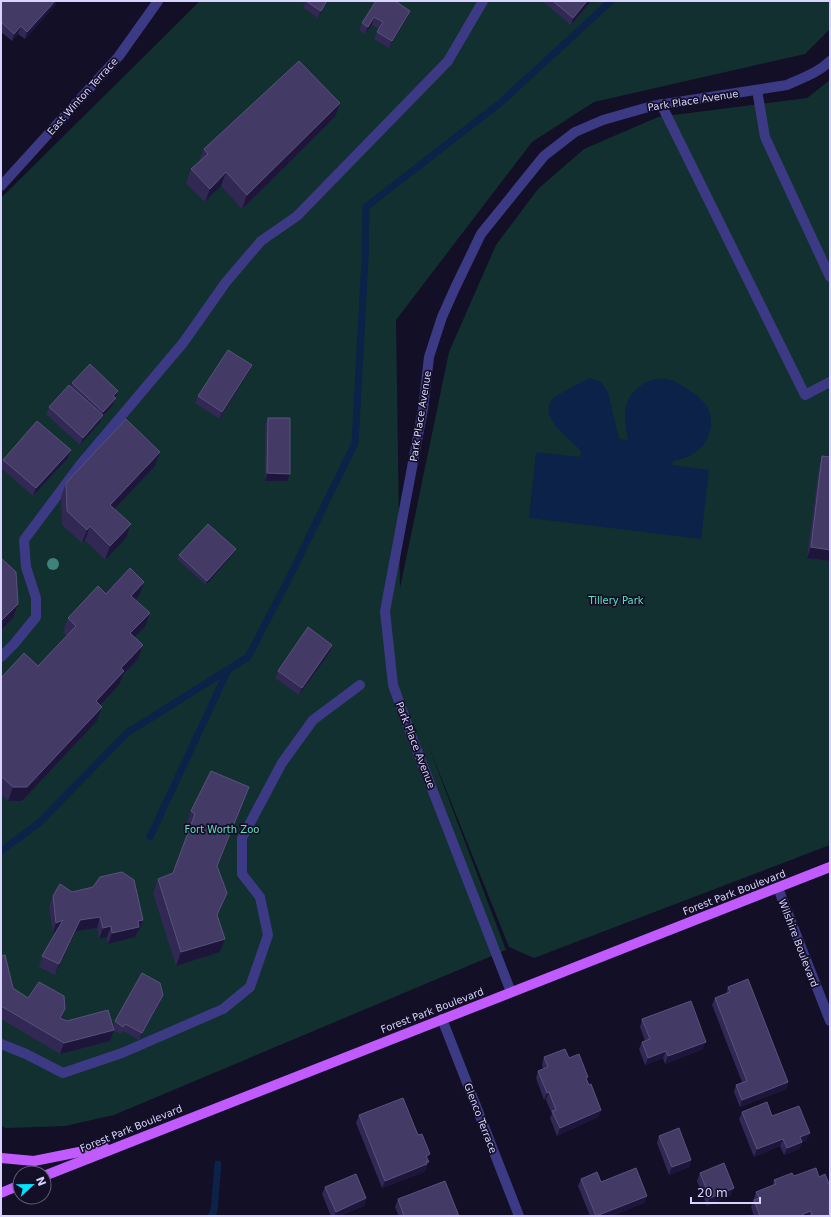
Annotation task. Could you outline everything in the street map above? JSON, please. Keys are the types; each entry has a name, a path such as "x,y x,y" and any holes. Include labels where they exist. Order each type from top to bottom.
{"main road":[{"name":"Forest Park Boulevard","path":"52,1173 830,867"},
{"path":"1,1158 34,1161 130,1141"},
{"path":"1,1193 12,1188"}],"street":[{"name":"East Winton Terrace","path":"1,186 119,56 158,1"},
{"path":"1,657 14,644 36,617 36,598 26,567 24,540 80,465 183,343 226,282 261,241 297,216 448,61 483,1"},
{"name":"Park Place Avenue","path":"511,992 393,685 385,611 423,409 429,357 442,317 481,234 544,156 575,132 603,120 661,104 787,85 808,76 825,66 830,61"},
{"path":"757,90 766,137 830,277"},
{"path":"661,104 805,396 830,382"},
{"path":"1,1044 26,1054 63,1073 122,1053 223,1009 250,987 268,935 260,897 242,874 242,838 282,763 313,720 360,685"},
{"name":"Wilshire Boulevard","path":"778,888 830,1021"},
{"name":"Glenco Terrace","path":"442,1019 519,1216"}],"green space":[{"name":"Fort Worth Zoo","path":"200,1 830,1 830,29 805,54 594,102 532,142 396,320 400,588 449,352 496,245 538,189 584,149 658,117 807,98 830,80 830,845 534,958 509,947 427,742 506,950 114,1115 65,1126 6,1128 1,1126 1,198"}],"water":[{"path":"589,378 601,382 608,392 619,439 628,440 625,409 629,399 637,388 650,381 664,379 677,382 694,393 705,404 711,416 710,431 707,439 701,448 693,454 673,461 672,465 709,470 701,539 529,518 536,452 580,457 581,451 562,433 551,419 549,404 554,397"}],"building":[{"path":"1,1 55,1 27,32 21,26 14,34 1,22"},
{"path":"306,1 327,1 321,11"},
{"path":"376,1 395,1 410,11 392,41 377,32 383,22 374,17 368,27 362,23"},
{"path":"553,1 587,1 573,18"},
{"path":"299,61 340,103 247,195 226,172 210,189 191,169 208,154 204,149"},
{"path":"228,350 252,365 222,412 198,396"},
{"path":"90,364 118,391 113,396 116,398 103,412 72,383"},
{"path":"69,385 103,415 83,438 49,407"},
{"path":"268,418 290,418 290,474 267,473"},
{"path":"126,419 160,452 110,505 131,524 110,546 90,526 87,530 67,511 66,483"},
{"path":"37,421 71,450 36,488 3,460"},
{"path":"822,456 830,457 830,550 811,547"},
{"path":"208,524 236,549 207,581 179,555"},
{"path":"1,558 16,572 18,604 1,621"},
{"path":"130,568 144,582 131,596 150,613 130,633 143,645 121,668 124,671 96,701 102,707 27,787 13,787 1,776 1,678 24,653 38,666 76,626 68,618 98,586 106,594"},
{"path":"308,627 332,645 302,688 278,671"},
{"path":"211,771 249,787 217,866 227,893 217,915 225,939 181,952 158,879 173,873 195,814 191,811"},
{"path":"122,872 134,880 143,920 138,921 139,927 112,933 111,926 103,928 100,917 80,920 59,964 42,956 63,920 56,923 53,896 60,884 72,892 93,887 100,877"},
{"path":"5,955 13,988 28,998 39,982 64,996 65,1009 60,1018 67,1021 108,1010 114,1030 64,1043 1,1006 1,956"},
{"path":"142,973 160,983 163,995 142,1033 125,1024 123,1027 115,1021"},
{"path":"748,979 788,1082 742,1100 736,1085 747,1081 715,998 730,992 728,987"},
{"path":"691,1001 706,1042 668,1056 666,1051 648,1058 642,1042 650,1039 642,1019"},
{"path":"565,1049 569,1058 579,1054 588,1077 586,1078 589,1085 591,1084 601,1110 560,1128 552,1111 556,1110 538,1071 548,1067 544,1057"},
{"path":"403,1098 418,1135 422,1134 430,1154 426,1156 429,1162 385,1181 359,1115"},
{"path":"767,1102 772,1116 799,1106 810,1133 800,1137 802,1142 787,1148 783,1139 757,1149 742,1112"},
{"path":"679,1128 691,1160 672,1167 659,1136"},
{"path":"724,1163 734,1188 710,1198 700,1173"},
{"path":"636,1168 647,1196 596,1216 581,1179 597,1172 601,1182"},
{"path":"816,1168 819,1177 825,1174 830,1186 830,1216 812,1216 811,1211 803,1214 804,1216 760,1216 754,1200 759,1198 756,1192 776,1184 774,1180 792,1173 794,1176"},
{"path":"356,1174 366,1198 336,1212 325,1187"},
{"path":"445,1181 459,1216 404,1216 398,1199"}],"waterway":[{"path":"1,851 39,823 127,733 248,657 287,582 355,443 365,260 366,207 500,103 611,1"},
{"path":"150,837 228,670"},
{"path":"211,1216 214,1211 218,1164"}],"park label":[{"name":"Tillery Park","path":"616,600"}]}
